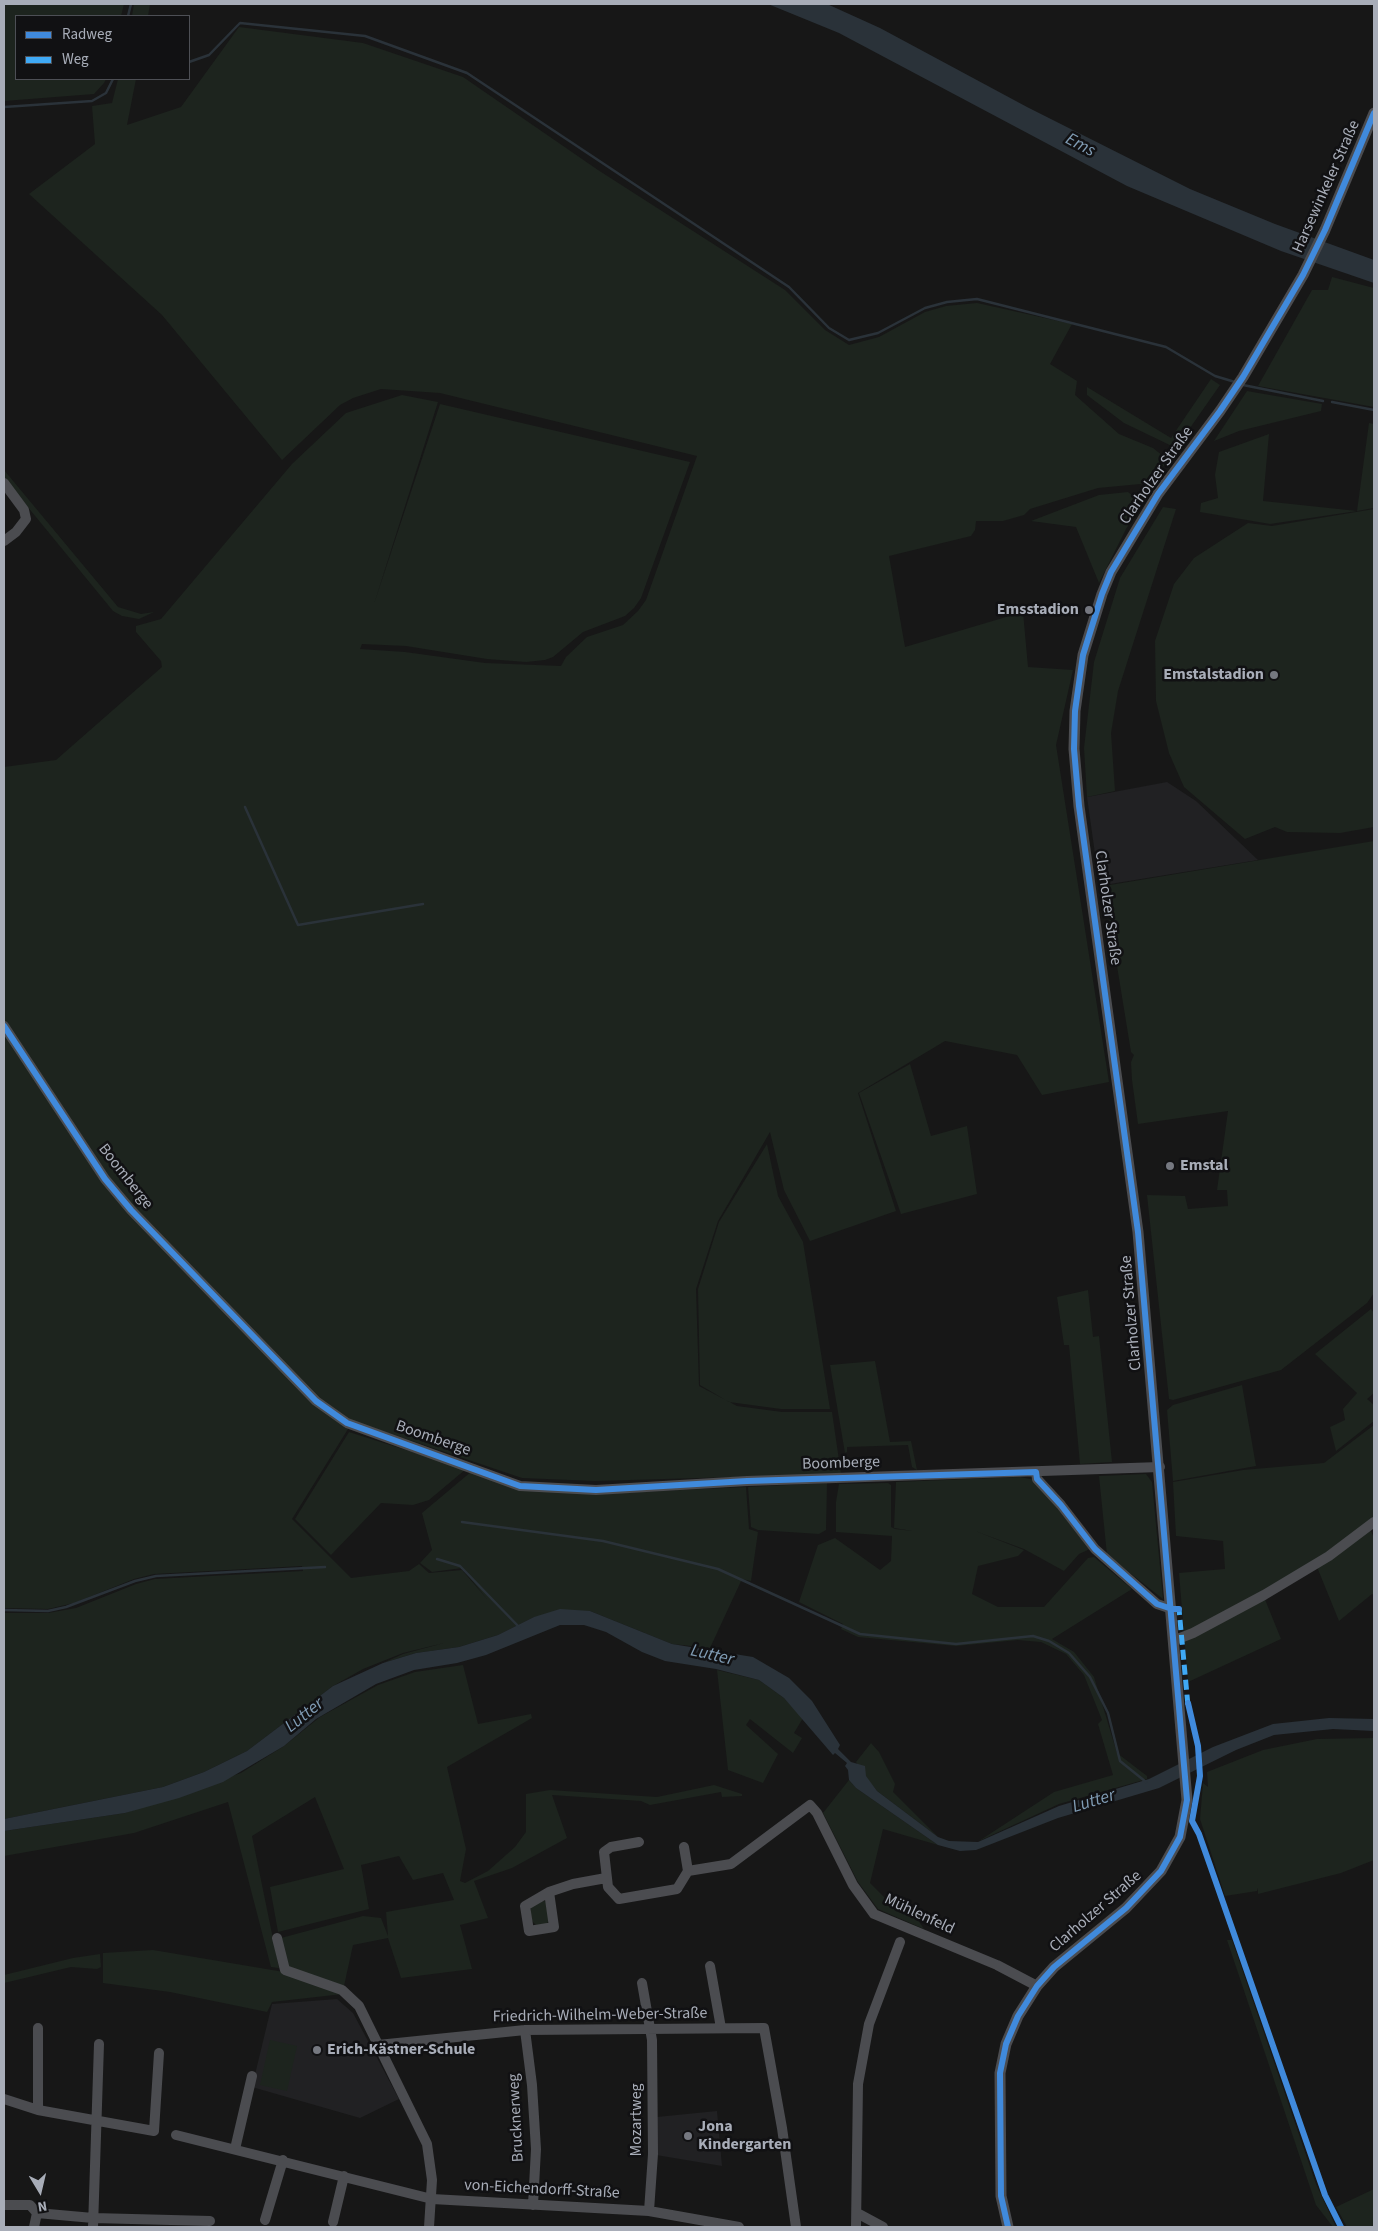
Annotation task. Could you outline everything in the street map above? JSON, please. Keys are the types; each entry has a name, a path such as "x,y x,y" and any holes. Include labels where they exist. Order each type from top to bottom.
{"street":[{"name":"Harsewinkeler Straße","path":"1305,270 1326,230 1374,114"},
{"name":"Clarholzer Straße","path":"1008,2227 1001,2196 1000,2073 1006,2044 1018,2016 1037,1986 1072,1952 1126,1908 1161,1871 1173,1852 1182,1828 1187,1800 1175,1640 1138,1232 1078,806 1074,749 1075,712 1083,655 1111,572 1158,494 1243,377 1305,270"},
{"path":"4,483 24,510 26,519 16,532 4,542"},
{"name":"Boomberge","path":"4,1026 105,1179 131,1210 316,1401 347,1423 520,1486 596,1490 747,1481 1160,1467"},
{"path":"1036,1472 1037,1479 1061,1505 1095,1549 1157,1604 1172,1610"},
{"path":"1175,1640 1193,1633 1264,1595 1329,1556 1374,1522"},
{"name":"Mühlenfeld","path":"688,1871 731,1864 810,1805 817,1813 853,1885 874,1914 997,1966 1037,1986"},
{"path":"640,1842 606,1849 603,1858 608,1887 619,1899 677,1889 688,1871 684,1847"},
{"path":"548,1892 573,1884 606,1878"},
{"path":"277,1938 285,1970 342,1990 359,2006 427,2144 432,2180 429,2227"},
{"name":"Mühlenfeld","path":"856,2227 858,2084 869,2024 900,1942"},
{"path":"710,1966 721,2028"},
{"name":"Mozartweg","path":"642,1983 650,2029 653,2154 649,2211"},
{"path":"38,2028 38,2110"},
{"name":"Friedrich-Wilhelm-Weber-Straße","path":"378,2045 524,2030 764,2028 782,2128 796,2227"},
{"name":"Brucknerweg","path":"524,2030 532,2085 535,2140 533,2205"},
{"path":"93,2223 99,2044"},
{"path":"4,2099 38,2110 154,2130 159,2053"},
{"path":"235,2149 252,2076"},
{"name":"von-Eichendorff-Straße","path":"176,2135 283,2160 432,2199 649,2211 739,2227"},
{"path":"265,2220 283,2160"},
{"path":"333,2222 344,2176"},
{"path":"4,2205 30,2205 37,2213 93,2223 210,2221"},
{"path":"34,2227 37,2213"},
{"path":"857,2213 883,2227"}],"shaded area":[{"path":"4,4 124,4 121,15 15,15 15,80 106,80 94,94 4,101"},
{"path":"134,4 150,4 148,15 132,15"},
{"path":"239,27 363,43 463,77 598,170 785,290 825,330 849,345 879,337 925,312 946,306 977,303 1072,324 1050,364 1077,381 1075,395 1119,434 1153,448 1168,460 1151,483 1098,488 1030,509 1024,515 1003,521 976,521 975,530 971,536 889,556 905,647 1023,612 1028,667 1073,670 1056,745 1109,1082 1042,1095 1017,1055 945,1041 858,1093 896,1211 810,1241 784,1190 770,1132 718,1221 696,1289 699,1386 737,1406 782,1412 832,1412 841,1474 595,1481 522,1478 353,1421 292,1519 351,1578 409,1571 419,1564 429,1573 462,1570 487,1599 462,1568 432,1572 420,1563 432,1550 422,1513 472,1471 520,1490 597,1494 746,1487 749,1529 758,1532 751,1581 742,1579 710,1648 672,1644 590,1611 534,1617 498,1635 459,1647 416,1653 383,1663 403,1654 444,1643 403,1653 363,1669 333,1686 247,1751 204,1772 163,1787 4,1819 4,1613 48,1613 76,1608 136,1584 155,1579 303,1571 302,1566 154,1574 134,1579 74,1603 48,1609 4,1608 4,767 56,760 162,667 161,661 136,632 136,626 161,619 292,464 346,413 402,395 438,402 374,604 440,404 690,462 641,598 634,608 625,616 583,632 553,657 526,662 487,659 406,646 362,644 360,649 405,652 485,663 561,666 566,657 587,637 623,625 638,611 646,600 697,456 440,393 381,389 353,398 340,405 282,460 162,315 29,194 95,144 92,106 112,103 118,80 136,80 127,125 181,107"},
{"path":"1332,277 1374,288 1374,407 1258,386 1312,290 1328,290"},
{"path":"1211,379 1220,385 1176,448 1124,423 1087,395 1087,387 1171,438"},
{"path":"1247,391 1322,404 1321,411 1239,431 1214,441"},
{"path":"1369,423 1374,424 1374,508 1357,511"},
{"path":"1269,434 1263,501 1357,511 1270,524 1200,512 1201,503 1218,498 1215,475 1219,452"},
{"path":"4,470 118,607 141,614 154,612 139,619 122,616 113,611 4,478"},
{"path":"1128,492 1142,504 1126,529 1099,583 1076,527 1031,521 1099,495"},
{"path":"1163,507 1176,509 1118,691 1111,733 1115,791 1087,797 1084,748 1094,662 1120,578"},
{"name":"Emstalstadion","path":"1374,509 1374,827 1340,833 1287,832 1275,827 1245,839 1184,787 1169,753 1156,701 1155,641 1174,584 1194,558 1248,523 1272,526"},
{"path":"1167,782 1196,801 1258,860 1104,885 1097,868 1087,797"},
{"path":"1374,841 1374,1293 1367,1303 1281,1370 1173,1400 1169,1399 1147,1195 1185,1196 1188,1209 1228,1206 1227,1190 1217,1190 1228,1111 1138,1124 1132,1080 1131,1062 1134,1055 1131,1052 1104,886"},
{"path":"910,1064 931,1136 967,1126 977,1194 901,1214 859,1093"},
{"path":"767,1144 778,1196 803,1242 830,1409 781,1409 729,1402 700,1385 698,1289 719,1222"},
{"path":"1088,1290 1093,1337 1099,1336 1112,1462 1080,1464 1069,1345 1064,1345 1057,1297"},
{"path":"1371,1309 1374,1313 1374,1393 1367,1399 1374,1405 1374,1421 1336,1451 1330,1427 1345,1420 1343,1409 1357,1393 1315,1354"},
{"path":"875,1361 890,1442 911,1441 917,1470 912,1467 908,1445 847,1447 847,1452 845,1453 830,1365"},
{"path":"1242,1385 1256,1466 1173,1481 1167,1410 1173,1405"},
{"path":"1374,1425 1374,1517 1326,1553 1262,1592 1281,1639 1188,1682 1179,1573 1225,1569 1223,1541 1176,1536 1173,1482 1243,1470 1324,1463"},
{"path":"349,1432 466,1469 429,1500 413,1505 381,1503 331,1555 295,1519"},
{"path":"1146,1474 1152,1482 1163,1599 1107,1555 1099,1476"},
{"path":"1020,1477 1035,1480 1090,1549 1079,1554 1064,1571 1024,1549 975,1531 1024,1550 1018,1556 978,1566 972,1594 998,1607 1044,1607 1088,1558 1094,1557 1132,1589 1052,1639 1074,1652 1094,1677 1117,1753 1147,1776 1147,1779 1059,1804 979,1841 1054,1792 1113,1775 1098,1724 1102,1720 1084,1675 1066,1654 1041,1642 1018,1640 956,1646 858,1637 841,1629 843,1624 799,1602 818,1545 835,1538 880,1570 891,1561 892,1536 836,1532 836,1502 839,1484 888,1483 891,1485 891,1527 895,1529 913,1531 894,1528 896,1482"},
{"path":"827,1483 826,1530 819,1534 758,1530 751,1527 748,1487"},
{"path":"1370,1529 1374,1538 1374,1595 1372,1594 1339,1621 1317,1567"},
{"path":"463,1665 478,1724 531,1714 532,1718 447,1767 466,1849 460,1881 465,1883 488,1871 515,1847 526,1832 526,1794 550,1790 657,1797 714,1785 742,1794 742,1796 722,1797 721,1792 650,1805 641,1801 552,1795 567,1838 512,1868 474,1881 488,1918 460,1925 472,1969 401,1978 388,1938 353,1945 344,1986 289,1968 281,1938 363,1916 381,1918 388,1936 386,1912 454,1900 443,1873 413,1880 399,1856 361,1865 369,1909 278,1932 270,1887 344,1869 315,1797 252,1836 279,1968 271,1967 228,1802 134,1833 4,1856 4,1831 125,1813 241,1773 284,1746 320,1717 378,1685 415,1672"},
{"path":"717,1670 759,1680 784,1698 803,1718 794,1733 802,1738 793,1753 750,1719 746,1725 778,1754 763,1783 728,1770"},
{"path":"1374,1738 1374,1860 1341,1873 1258,1894 1258,1888 1257,1891 1225,1896 1200,1819 1203,1783 1208,1787 1207,1772 1263,1750 1317,1739"},
{"path":"871,1743 879,1752 895,1784 893,1792 938,1837 877,1791 865,1776 856,1762"},
{"path":"849,1780 856,1788 938,1845 883,1829 870,1883 893,1906 918,1920 924,1929 878,1909 858,1882 823,1813"},
{"path":"541,1899 546,1902 549,1921 546,1924 536,1925 532,1921 530,1911 532,1904"},
{"path":"1227,1940 1232,1940 1316,2184 1336,2227 1333,2227 1316,2205"},
{"path":"153,1950 284,1972 343,1994 272,2002 267,2012 170,1992 103,1983 103,1953"},
{"path":"100,1954 101,1967 97,1969 71,1967 4,1983 4,1975 73,1958"},
{"name":"Erich-Kästner-Schule","path":"337,1999 353,2013 399,2099 360,2118 252,2087 272,2004"},
{"path":"270,2040 297,2046 287,2091 260,2085"},
{"name":"Jona Kindergarten","path":"717,2111 722,2166 656,2155 657,2117"},
{"path":"1374,2189 1374,2227 1347,2227 1336,2207"}],"water":[{"name":"Ems","path":"768,4 827,4 880,28 1027,107 1190,189 1275,224 1374,260 1374,283 1281,251 1127,186 839,33"},
{"name":"Lutter","path":"560,1609 590,1611 672,1644 753,1657 789,1678 812,1701 840,1745 838,1749 851,1762 865,1766 866,1776 877,1791 938,1837 949,1841 978,1842 1059,1806 1149,1779 1213,1747 1273,1724 1329,1718 1374,1719 1374,1731 1333,1729 1274,1735 1236,1750 1159,1788 1058,1818 976,1850 960,1851 938,1845 856,1788 849,1780 848,1770 845,1766 847,1763 835,1753 833,1755 784,1698 759,1680 716,1669 665,1661 642,1652 606,1632 584,1625 560,1625 486,1655 457,1663 414,1670 376,1684 316,1719 284,1746 223,1782 179,1798 125,1813 4,1831 4,1819 163,1787 204,1772 247,1751 333,1686 383,1663 416,1653 459,1647 498,1635 534,1617"}],"waterway":[{"path":"128,15 131,4"},
{"path":"190,62 209,55 240,23 365,36 467,73 789,287 829,328 849,340 878,333 925,308 947,302 977,299 1166,347 1215,376 1235,382"},
{"path":"4,107 92,101 106,93 112,80"},
{"path":"1243,385 1323,401"},
{"path":"1332,402 1374,410"},
{"path":"245,807 298,925 423,904"},
{"path":"462,1522 603,1541 718,1569 860,1634 956,1644 1033,1636 1049,1641 1069,1653 1090,1677 1108,1713 1120,1761 1146,1782"},
{"path":"437,1559 460,1566 519,1627"},
{"path":"4,1610 48,1611 66,1607 135,1581 156,1576 325,1567"}],"marked path":[{"path":"1175,1609 1179,1609 1188,1706"}],"cycle path":[{"path":"1008,2227 1001,2196 1000,2073 1006,2044 1018,2016 1037,1986 1054,1967 1126,1908 1161,1871 1180,1837 1187,1800 1138,1232 1079,806 1074,749 1075,711 1083,655 1111,572 1158,494 1243,377 1303,275 1325,230 1374,113"},
{"path":"4,1026 105,1179 131,1210 316,1401 347,1423 520,1486 596,1490 747,1481 1036,1472 1037,1479 1061,1505 1095,1549 1157,1604 1172,1609 1179,1609"},
{"path":"1188,1703 1198,1746 1200,1776 1192,1821 1199,1834 1325,2195 1341,2227"}],"place":[{"name":"Emsstadion","path":"1089,610"},
{"name":"Emstalstadion","path":"1274,675"},
{"name":"Emstal","path":"1170,1166"},
{"name":"Erich-Kästner-Schule","path":"317,2050"},
{"name":"Jona Kindergarten","path":"688,2136"}]}
